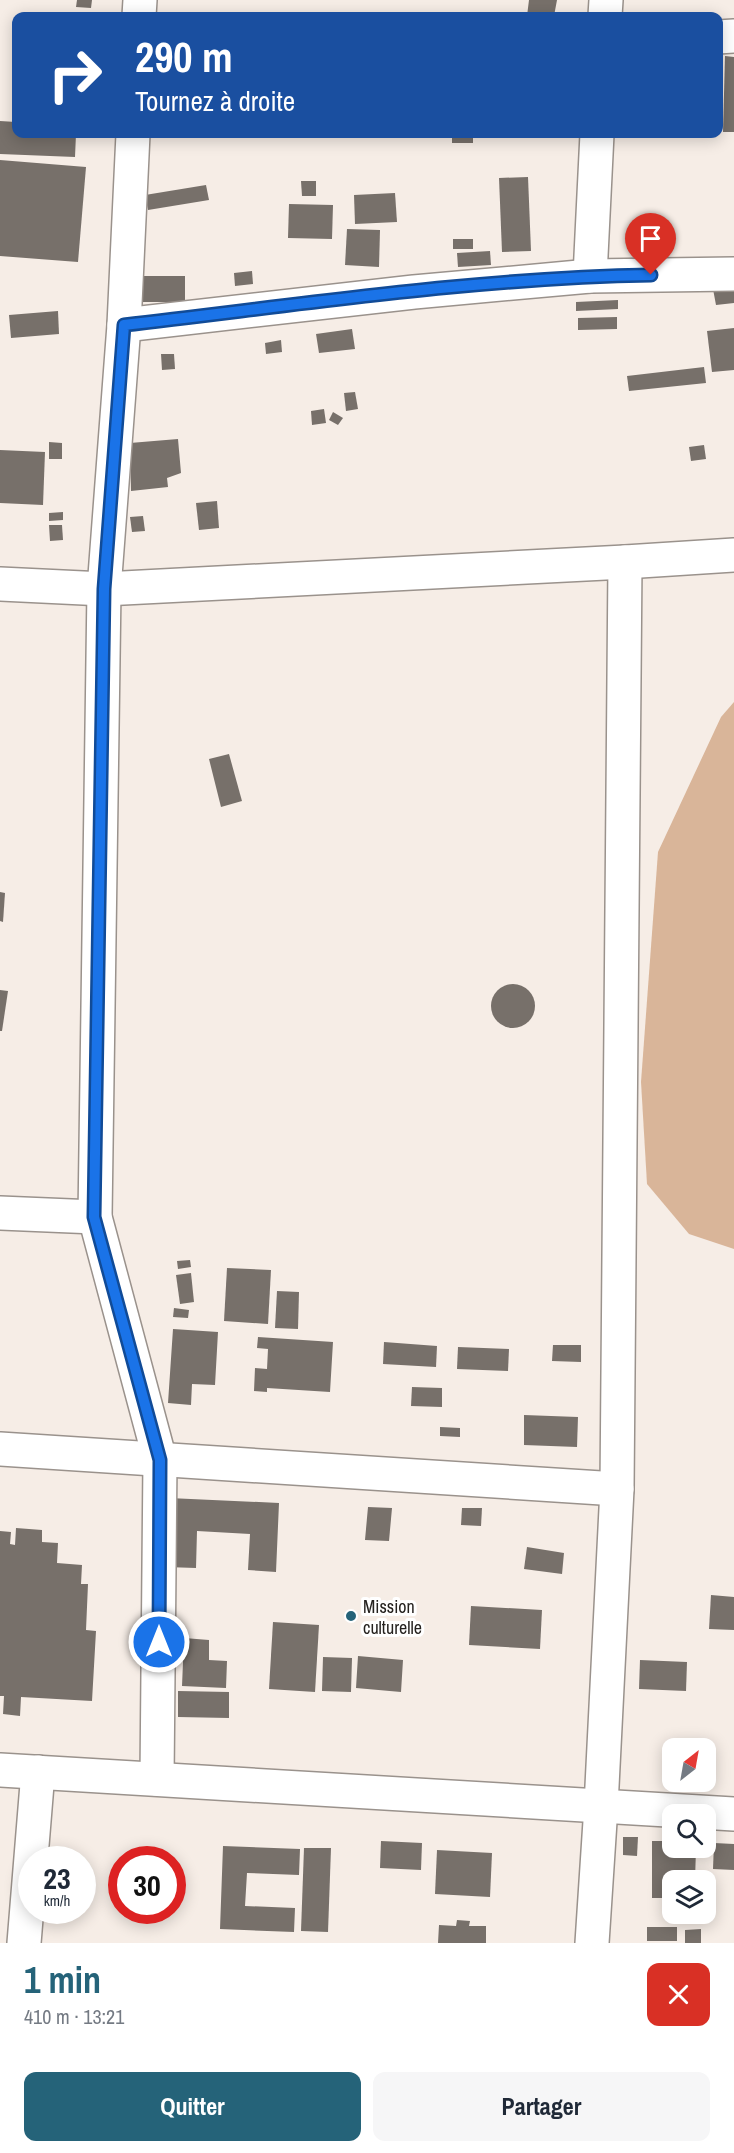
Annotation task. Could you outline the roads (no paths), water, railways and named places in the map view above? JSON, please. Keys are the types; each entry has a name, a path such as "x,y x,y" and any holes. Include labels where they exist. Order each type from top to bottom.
{"street":[{"path":"133,138 124,325 104,589 94,1217 160,1460 158,1779"},
{"path":"590,276 597,138"},
{"path":"124,325 414,292 590,276 734,274"},
{"path":"0,584 104,589 734,555"},
{"path":"592,1943 617,1489 625,562"},
{"path":"0,1213 94,1217"},
{"path":"0,1449 617,1489"},
{"path":"0,1770 734,1814"},
{"path":"24,1943 38,1772"}],"place":[{"name":"Mission culturelle","path":"351,1616"}]}
